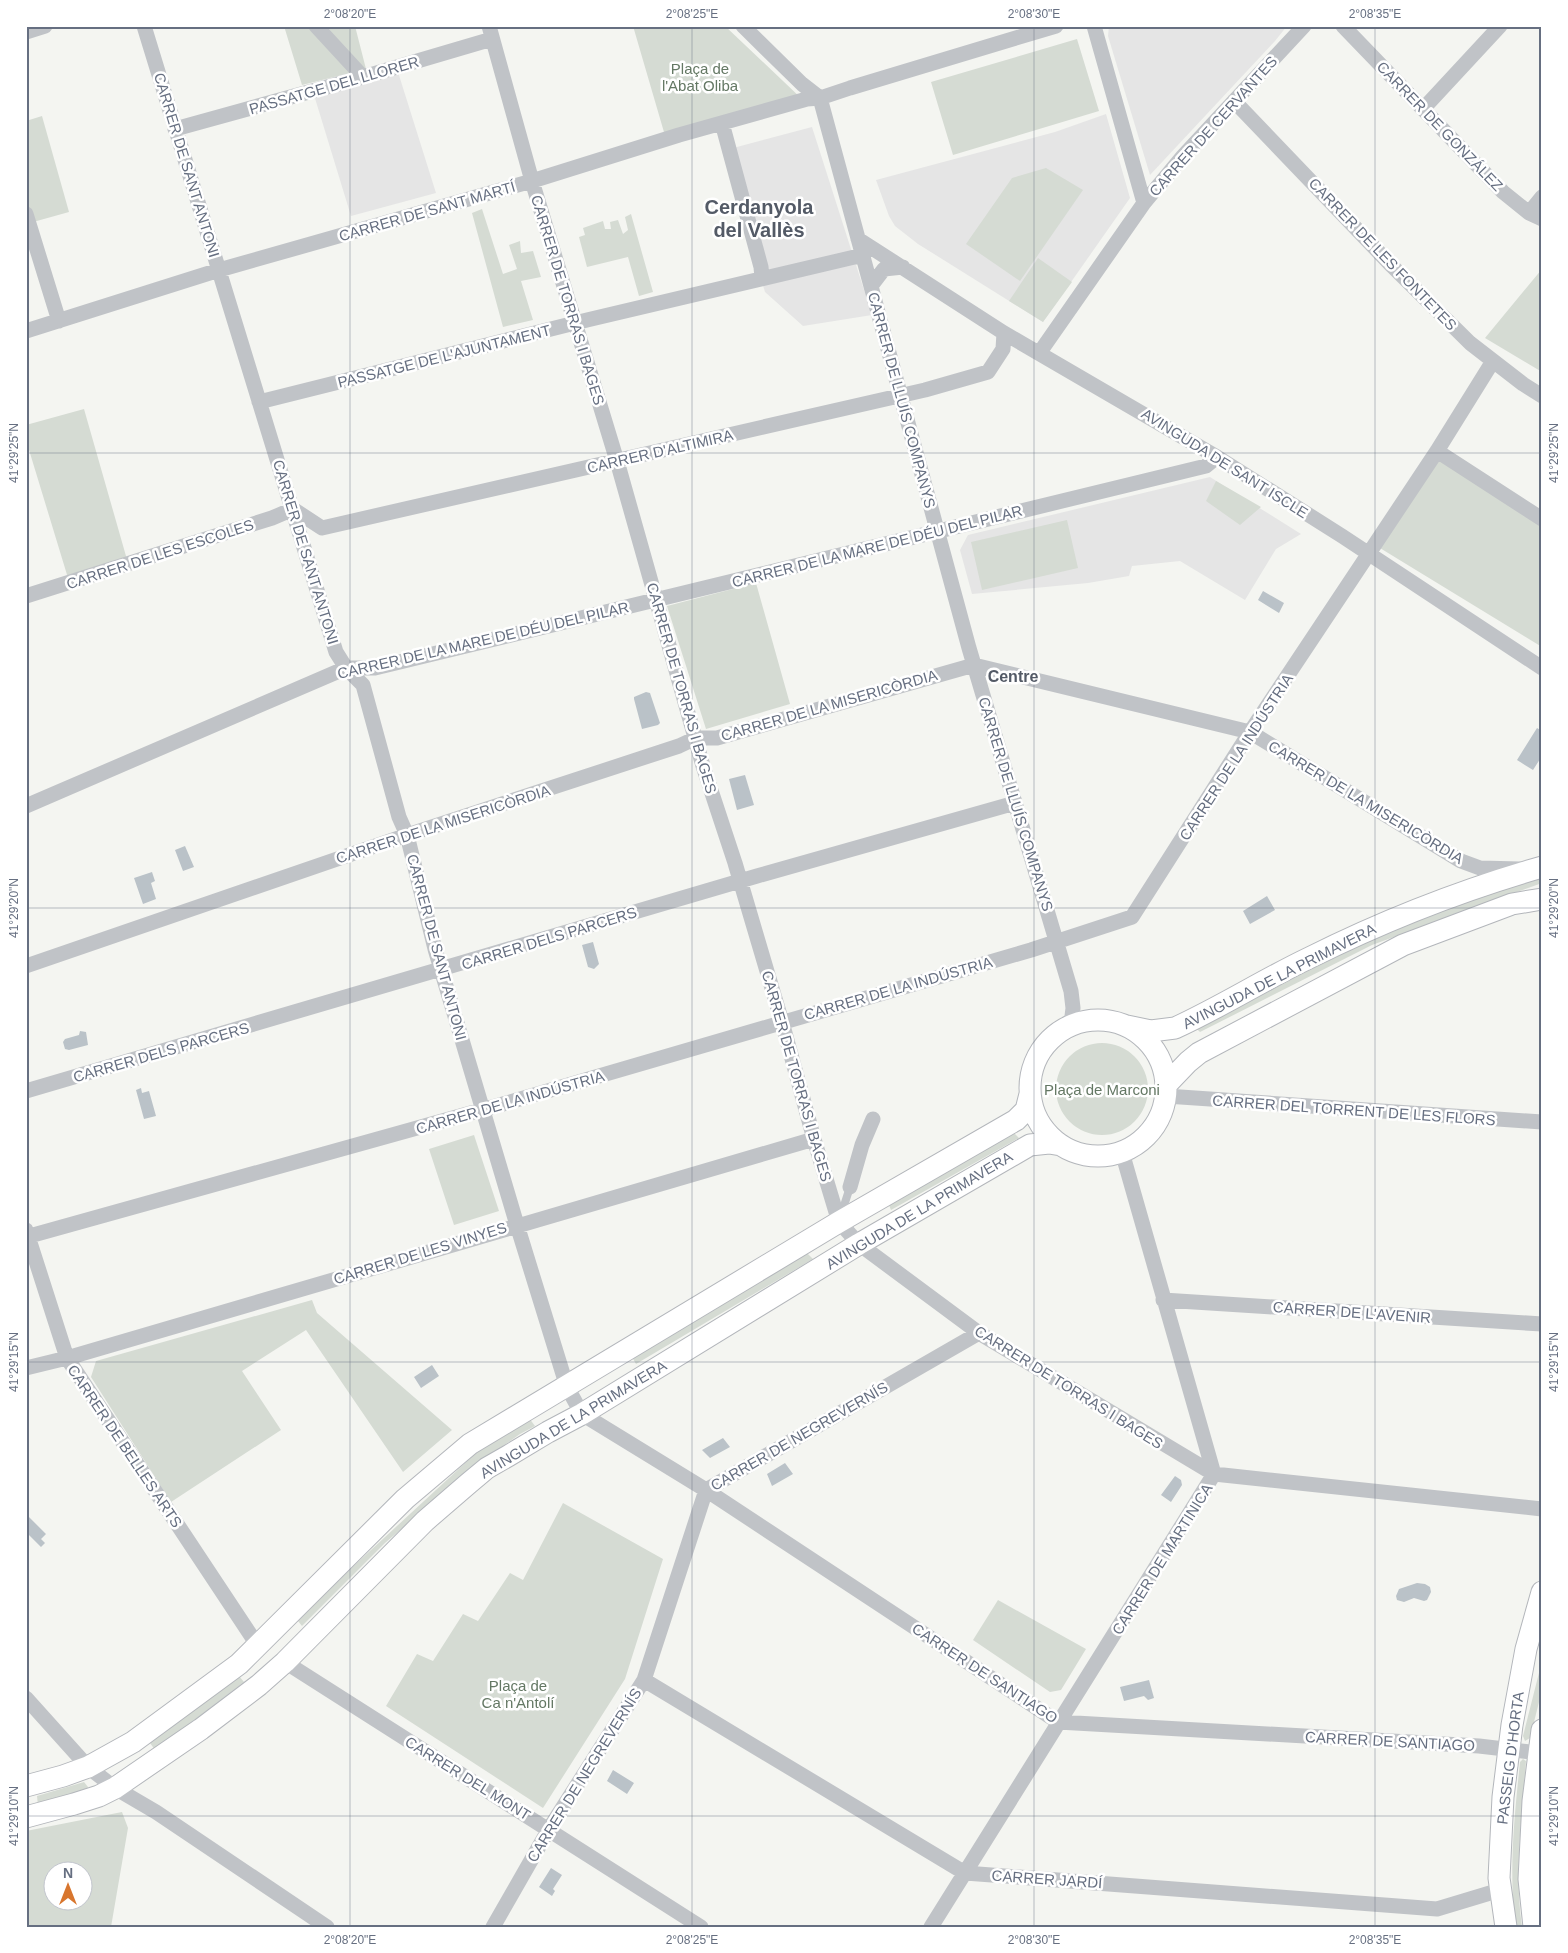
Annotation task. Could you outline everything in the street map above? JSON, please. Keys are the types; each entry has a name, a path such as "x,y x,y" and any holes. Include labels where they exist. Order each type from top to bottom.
{"street":[{"path":"26,32 45,26"},
{"name":"CARRER DE SANT ANTONI","path":"144,26 336,652 346,668 363,685 399,817 407,835 442,970 517,1225 567,1387 582,1414"},
{"path":"316,26 363,78"},
{"path":"743,26 802,84 814,99"},
{"name":"CARRER DE SANT MARTÍ","path":"26,330 59,322 219,270 532,181 722,123 814,99 1056,26"},
{"path":"1094,26 1144,203"},
{"name":"CARRER DE CERVANTES","path":"1040,352 1144,203 1183,156 1304,26"},
{"name":"CARRER DE GONZÁLEZ","path":"1344,26 1503,192 1536,216"},
{"path":"1423,110 1500,26"},
{"name":"PASSATGE DEL LLORER","path":"175,129 363,78 491,33"},
{"name":"CARRER DE TORRAS I BAGES","path":"491,33 532,181 617,461 656,601 782,1022 839,1222 859,1244 979,1333 1214,1474 1542,1508"},
{"name":"CARRER DE LLUÍS COMPANYS","path":"814,99 826,121 974,665 1071,991 1073,1008 1071,1025"},
{"name":"CARRER DE LES FONTETES","path":"1234,101 1392,266 1470,343 1542,396"},
{"path":"722,123 743,193 762,278"},
{"path":"1536,216 1542,197"},
{"path":"26,214 59,322"},
{"name":"AVINGUDA DE SANT ISCLE","path":"858,239 1004,333 1040,352 1217,457 1369,553 1542,668"},
{"name":"PASSATGE DE L'AJUNTAMENT","path":"259,402 575,323 863,255"},
{"path":"871,286 884,269 903,268"},
{"name":"CARRER D'ALTIMIRA","path":"293,509 322,528 901,396 988,372 1003,349 1004,333"},
{"name":"CARRER DE LA INDÚSTRIA","path":"27,1234 484,1110 1057,941 1132,917 1250,732 1437,451 1494,361"},
{"path":"1437,451 1542,519"},
{"name":"CARRER DE LA MARE DE DÉU DEL PILAR","path":"26,806 346,668 375,668 656,601 1206,466 1217,457"},
{"name":"CARRER DE LES ESCOLES","path":"26,596 272,518 293,509"},
{"name":"CARRER DE LA MISERICÒRDIA","path":"26,966 407,835 679,746 696,738 718,738 974,665 1250,732 1460,861 1480,868 1538,868"},
{"name":"CARRER DELS PARCERS","path":"26,1091 442,970 740,880 1015,803"},
{"name":"AVINGUDA DE LA PRIMAVERA","path":"1127,1026 1151,1031 1175,1028 1308,958 1392,920 1503,878 1538,868"},
{"name":"AVINGUDA DE LA PRIMAVERA","path":"1166,1091 1188,1062 1199,1053 1403,945 1512,904 1542,899"},
{"path":"1089,1020 1108,1020 1127,1026 1145,1038 1158,1054 1166,1074 1166,1091 1162,1114 1152,1130 1138,1143 1122,1152 1101,1156 1080,1154 1061,1145 1045,1131 1038,1120 1030,1094 1031,1073 1039,1053 1053,1036 1071,1025 1089,1020"},
{"name":"CARRER DEL TORRENT DE LES FLORS","path":"1166,1091 1542,1122"},
{"name":"AVINGUDA DE LA PRIMAVERA","path":"26,1786 64,1776 88,1767 133,1742 239,1664 405,1499 470,1444 839,1222 1016,1120 1026,1110 1030,1094"},
{"path":"850,1187 862,1146 873,1119"},
{"name":"CARRER DE LES VINYES","path":"26,1368 67,1358 814,1139"},
{"name":"AVINGUDA DE LA PRIMAVERA","path":"26,1817 99,1796 115,1788 201,1729 259,1685 285,1662 425,1521 487,1468 582,1414 859,1244 1030,1145 1049,1142 1061,1145"},
{"name":"CARRER DE MARTINICA","path":"931,1927 1214,1474 1122,1152"},
{"name":"CARRER DE BELLES ARTS","path":"27,1234 67,1358 258,1646"},
{"name":"CARRER DE L'AVENIR","path":"1163,1300 1542,1324"},
{"name":"CARRER DE NEGREVERNÍS","path":"492,1927 549,1829 644,1680 706,1490 979,1333"},
{"name":"CARRER DE SANTIAGO","path":"582,1414 706,1490 1058,1722 1479,1746 1539,1753"},
{"name":"PASSEIG D'HORTA","path":"1506,1927 1500,1890 1503,1797 1512,1725 1526,1649 1542,1592"},
{"name":"CARRER DEL MONT","path":"285,1662 701,1927"},
{"name":"CARRER JARDÍ","path":"644,1680 965,1873 1437,1909 1500,1890"},
{"path":"26,1698 88,1767 115,1788 156,1812 327,1927"},
{"name":"PASSEIG D'HORTA","path":"1534,1927 1529,1879 1533,1801 1542,1730"}],"lane":[{"path":"839,1222 850,1187"}],"shaded area":[{"path":"1109,26 1287,26 1150,175 1108,36"},
{"path":"398,72 436,193 351,216 314,95"},
{"path":"1106,114 1130,198 1043,322 918,244 895,226 889,216 876,180 1055,132"},
{"path":"812,127 872,315 803,326 765,292 722,151"},
{"path":"1210,477 1301,534 1276,549 1245,600 1180,561 1132,566 1129,576 1088,583 972,594 960,550 968,535"},
{"path":"1263,591 1284,603 1279,613 1258,600"},
{"path":"646,692 650,693 660,723 642,729 634,697"},
{"path":"1537,728 1542,731 1542,756 1533,770 1517,760"},
{"path":"745,775 754,805 737,810 729,779"},
{"path":"185,846 194,867 183,871 175,850"},
{"path":"152,872 155,881 151,883 156,899 143,904 134,878"},
{"path":"1267,896 1275,910 1250,924 1243,911"},
{"path":"593,942 599,964 594,969 588,967 582,945"},
{"path":"80,1031 86,1032 88,1045 69,1050 65,1049 63,1042 65,1039 79,1035"},
{"path":"141,1088 142,1093 149,1091 156,1116 144,1119 136,1090"},
{"path":"432,1365 439,1376 421,1388 414,1377"},
{"path":"723,1438 730,1447 710,1458 702,1450"},
{"path":"785,1463 793,1474 772,1486 767,1474"},
{"path":"1175,1476 1181,1480 1182,1485 1171,1502 1161,1495"},
{"path":"26,1514 46,1534 41,1539 45,1543 41,1547 26,1532"},
{"path":"1417,1583 1430,1587 1431,1592 1427,1600 1414,1598 1404,1602 1397,1600 1396,1596 1399,1589"},
{"path":"1149,1680 1154,1698 1148,1700 1144,1696 1124,1701 1120,1687"},
{"path":"613,1770 634,1783 627,1794 607,1781"},
{"path":"551,1868 562,1875 553,1889 555,1891 552,1896 539,1887"}],"green space":[{"path":"284,26 355,26 366,69 302,85"},
{"name":"Plaça de l'Abat Oliba","path":"633,26 725,26 803,100 666,139"},
{"path":"1077,39 1099,111 953,155 931,82"},
{"path":"42,116 69,212 26,224 26,121"},
{"path":"1046,168 1083,190 1020,281 966,244 1012,178"},
{"path":"482,209 503,274 517,269 509,245 520,241 521,253 533,251 541,277 521,281 533,320 503,327 472,213"},
{"path":"631,214 653,292 639,296 628,257 587,267 579,237 585,235 583,228 603,221 605,229 611,229 610,222 618,220 623,234 628,230 625,217"},
{"path":"1038,258 1072,282 1043,322 1009,301"},
{"path":"1542,269 1542,372 1485,338"},
{"path":"84,409 128,563 68,578 26,440 26,425"},
{"path":"1437,451 1542,519 1542,647 1375,545"},
{"path":"1216,481 1261,507 1240,525 1206,501"},
{"path":"1067,520 1078,568 982,590 971,542"},
{"path":"756,583 790,704 706,729 667,606"},
{"path":"1542,875 1542,883 1372,945 1200,1032 1197,1029 1234,1006 1402,923"},
{"name":"Plaça de Marconi","path":"1102,1043 1120,1047 1134,1057 1144,1071 1148,1089 1144,1107 1134,1121 1120,1131 1102,1135 1084,1131 1070,1121 1060,1107 1056,1089 1060,1071 1070,1057 1084,1047"},
{"path":"1014,1133 1019,1138 891,1210 889,1205"},
{"path":"474,1135 499,1211 454,1225 429,1149"},
{"path":"806,1252 813,1259 636,1364 632,1357"},
{"path":"312,1300 317,1313 452,1430 403,1472 306,1330 242,1371 281,1430 171,1502 91,1377 96,1361"},
{"path":"529,1418 535,1426 520,1434 476,1465 385,1543 302,1626 298,1621 345,1574 476,1453"},
{"name":"Plaça de Ca n'Antolí","path":"563,1503 663,1559 625,1679 543,1808 386,1706 417,1654 433,1661 463,1614 478,1621 510,1573 523,1580"},
{"path":"998,1600 1086,1649 1061,1690 1050,1692 973,1640"},
{"path":"1542,1661 1542,1690 1530,1738 1525,1741 1523,1736"},
{"path":"239,1676 244,1682 155,1750 150,1743"},
{"path":"1523,1759 1526,1761 1519,1865 1522,1927 1515,1927 1512,1884 1513,1844 1520,1762"},
{"path":"84,1782 88,1787 87,1790 38,1806 37,1796"},
{"path":"122,1812 128,1828 111,1927 26,1927 26,1831"}],"district":[{"name":"Cerdanyola del Vallès","path":"759,218"},
{"name":"Centre","path":"1013,676"}]}
